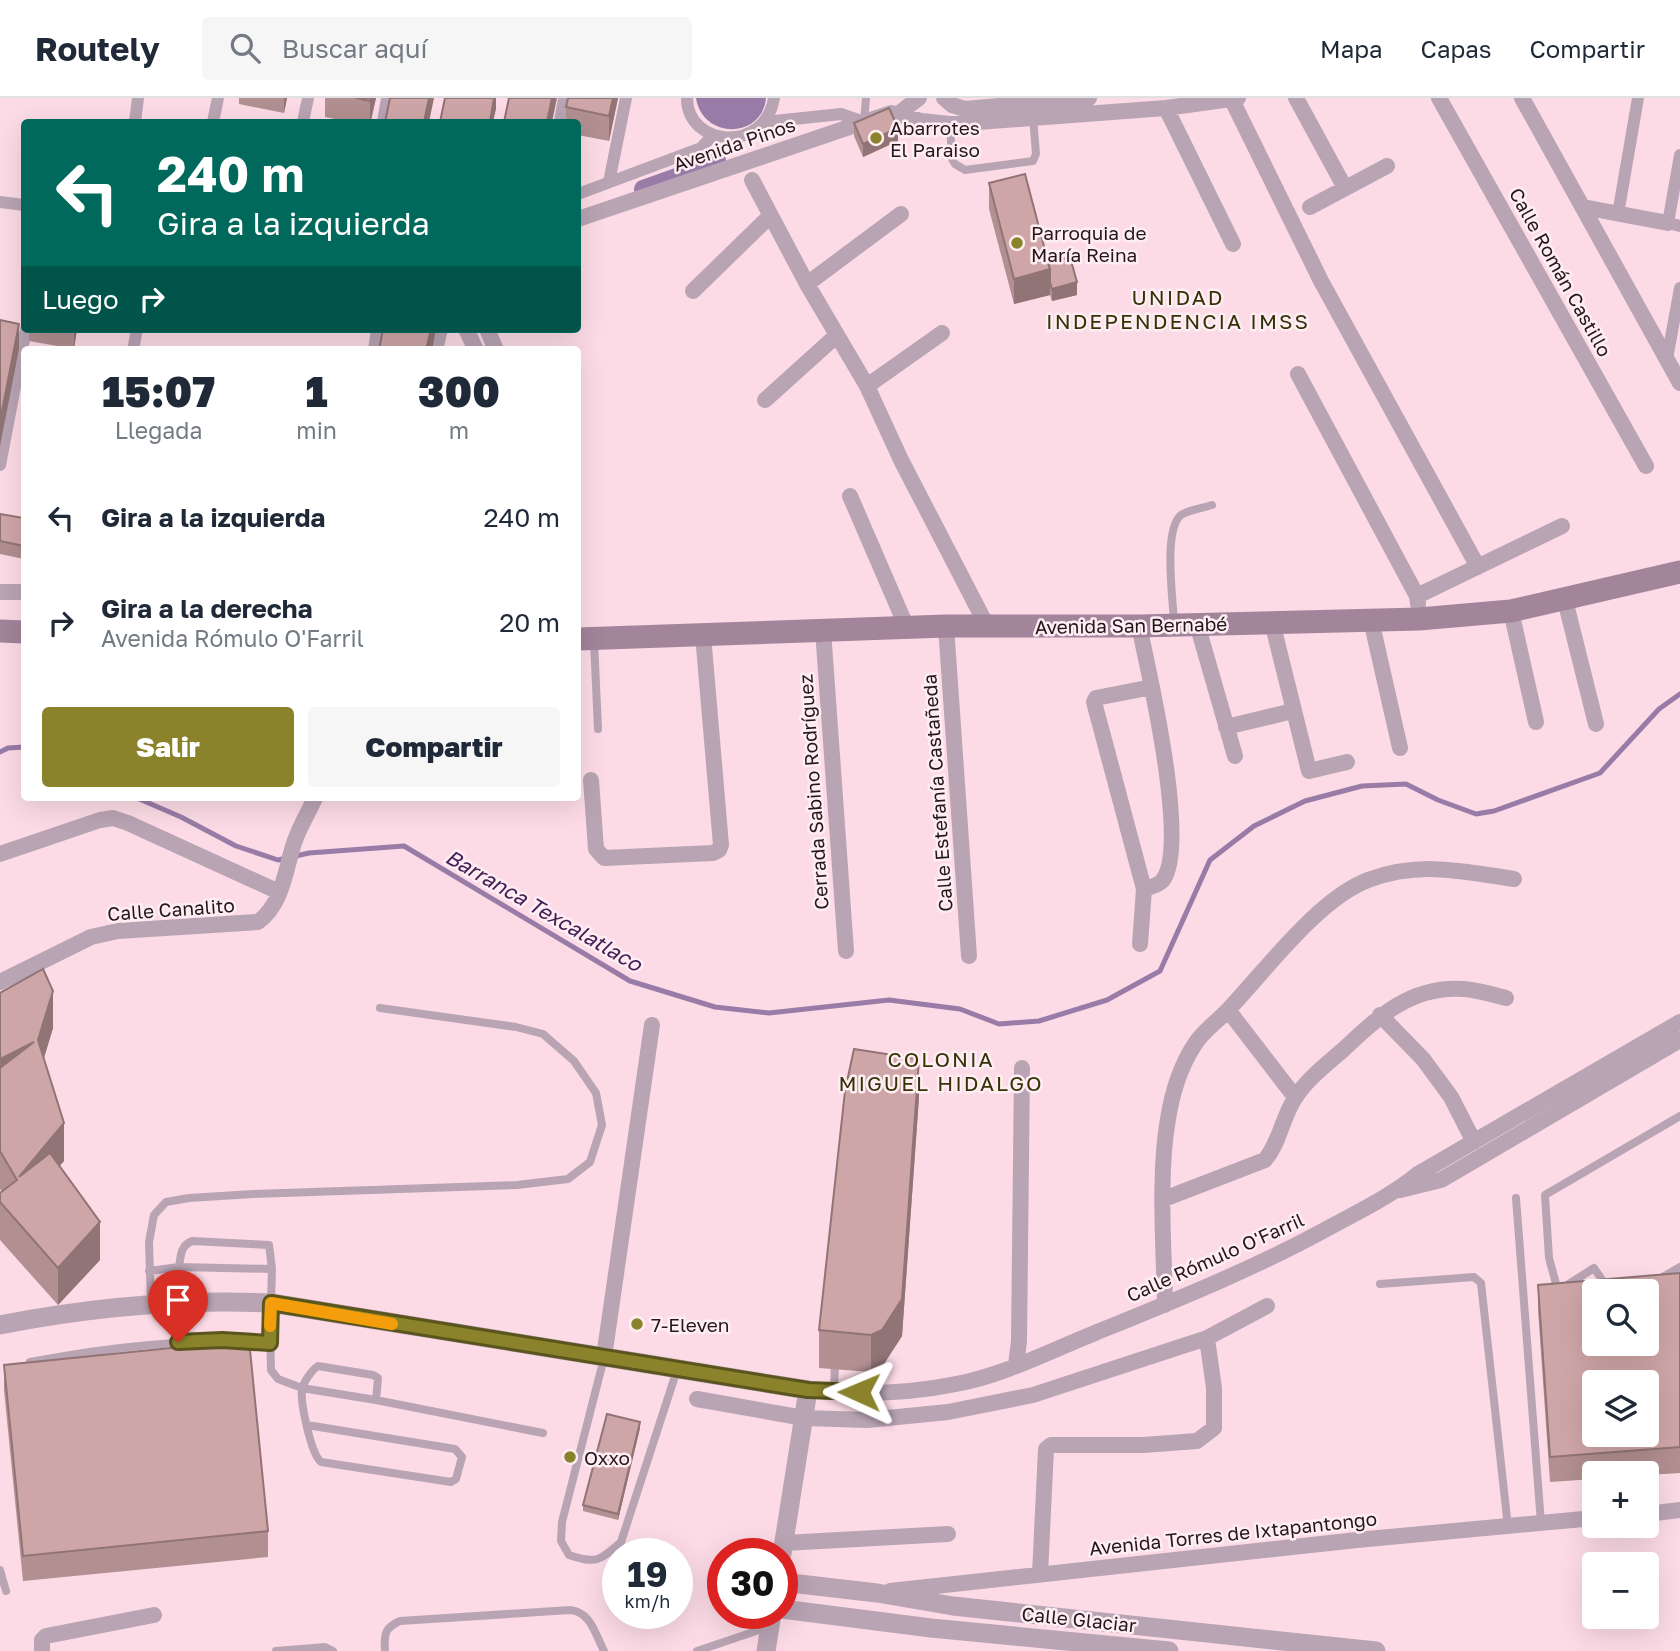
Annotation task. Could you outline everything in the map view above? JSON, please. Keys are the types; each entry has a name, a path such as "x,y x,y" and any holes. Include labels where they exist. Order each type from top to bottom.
{"main road":[{"name":"Avenida San Bernabé","path":"586,638 946,626 1139,626 1371,620 1418,607 1511,611 1680,572"},
{"path":"0,631 21,632"}],"street":[{"path":"135,119 138,98"},
{"path":"214,119 218,98"},
{"path":"304,119 308,98"},
{"path":"384,119 387,98"},
{"path":"560,119 564,98"},
{"path":"609,182 626,98"},
{"path":"687,98 696,123 713,135 732,138 750,134 765,122 774,98"},
{"path":"898,114 919,98"},
{"path":"944,98 952,105 965,109 1089,98"},
{"path":"1296,98 1345,188"},
{"name":"Calle Román Castillo","path":"1439,98 1646,466"},
{"path":"1522,98 1680,383"},
{"path":"1618,214 1639,98"},
{"path":"1235,99 1321,281 1478,567"},
{"name":"Avenida Pinos","path":"581,218 883,115 898,114 921,121 950,124 1166,108 1235,99"},
{"path":"1166,108 1233,244"},
{"path":"765,122 841,114 864,122"},
{"path":"581,193 701,148 713,135"},
{"path":"1583,207 1674,224 1680,155"},
{"path":"1310,207 1387,166"},
{"path":"752,180 807,285 867,386 907,472 987,626"},
{"path":"0,202 21,205"},
{"path":"807,285 901,214"},
{"path":"693,292 770,216"},
{"path":"1667,359 1680,288"},
{"path":"867,386 942,333"},
{"path":"765,400 836,336"},
{"path":"0,466 21,355"},
{"path":"1298,374 1418,607 1478,567 1562,526"},
{"path":"850,496 907,628"},
{"path":"0,592 21,592"},
{"path":"1565,600 1596,724"},
{"path":"1511,611 1536,722"},
{"path":"1371,620 1400,748"},
{"path":"1272,622 1309,771 1346,762"},
{"path":"1186,624 1235,756"},
{"name":"Calle Estefanía Castañeda","path":"946,626 970,956"},
{"path":"1139,626 1166,759 1171,846 1163,881 1144,889"},
{"name":"Cerrada Sabino Rodríguez","path":"822,630 846,951"},
{"path":"591,780 596,849 604,858 713,853 719,850 721,845 703,635"},
{"path":"1140,944 1144,889 1094,707 1096,698 1152,687"},
{"path":"1226,727 1293,711"},
{"name":"Calle Canalito","path":"0,982 91,937 118,931 258,922 267,915 287,875 294,842 314,801"},
{"path":"0,854 113,818 279,892"},
{"path":"1165,1304 1164,1199 1168,1117 1185,1063 1196,1042 1290,941 1332,901 1365,881 1404,870 1436,868 1514,880"},
{"path":"1164,1199 1265,1160 1275,1147 1283,1122 1296,1097 1316,1074 1380,1015 1413,995 1438,990 1465,989 1506,998"},
{"path":"1228,1010 1296,1097"},
{"path":"1380,1015 1423,1059 1451,1097 1475,1142"},
{"name":"Calle Rómulo O'Farril","path":"808,1390 834,1393 909,1392 957,1384 1016,1365 1222,1281 1398,1191 1418,1174 1680,1022"},
{"path":"604,1357 652,1025"},
{"path":"1398,1191 1441,1180 1680,1040"},
{"path":"1016,1365 1022,1068"},
{"path":"0,1325 76,1311 151,1303 208,1300 271,1303 808,1390 785,1538"},
{"path":"697,1399 804,1418 867,1420 948,1412 1033,1395 1207,1338 1266,1306"},
{"path":"1040,1574 1046,1449 1051,1446 1143,1445 1197,1441 1214,1428 1214,1388 1207,1338"},
{"path":"1659,1513 1680,1510"},
{"name":"Avenida Torres de Ixtapantongo","path":"877,1593 1357,1540 1582,1519"},
{"path":"798,1548 948,1534"},
{"name":"Calle Glaciar","path":"798,1584 877,1593 953,1606 1376,1651"},
{"name":"Calle Glaciar","path":"798,1611 931,1628 1169,1651"},
{"path":"42,1651 46,1636 154,1615"},
{"path":"766,1651 770,1629"}],"lane":[{"path":"864,122 866,98"},
{"path":"950,124 952,159 960,168 971,171 1033,161 1036,154 1033,117"},
{"path":"1186,624 1171,544 1173,526 1182,515 1212,505"},
{"path":"586,638 598,729"},
{"path":"151,1303 149,1242 154,1215 166,1202 253,1194 517,1185 568,1179 590,1162 602,1125 596,1093 573,1061 542,1034 516,1027 380,1008"},
{"path":"1602,1279 1594,1268 1555,1294 1549,1258 1545,1195 1680,1116"},
{"path":"1516,1198 1529,1319 1542,1523"},
{"path":"179,1267 182,1248 192,1241 269,1245 271,1370 275,1376 302,1388 543,1433"},
{"path":"149,1271 179,1267 271,1269"},
{"path":"1659,1279 1680,1267"},
{"path":"1380,1284 1474,1277 1481,1283 1508,1527"},
{"path":"30,1362 166,1343 222,1340 270,1343"},
{"path":"834,1353 834,1393"},
{"path":"604,1357 562,1522 561,1541 569,1555 586,1561 602,1560 621,1542 677,1370"},
{"path":"307,1425 455,1449 462,1457 456,1479 451,1482 321,1462 313,1452 307,1425 302,1388 314,1368 318,1366 378,1378 376,1400"},
{"path":"0,1570 6,1591"},
{"path":"385,1651 384,1634 390,1626 400,1621 570,1610 586,1615 604,1651"},
{"path":"698,1651 722,1647 755,1629"},
{"path":"276,1651 325,1647 333,1651"}],"shaded area":[{"path":"696,98 766,98 762,112 754,121 744,127 732,129 709,121"}],"building":[{"path":"390,98 429,98 425,119 386,119"},
{"path":"445,98 494,98 490,119 441,119"},
{"path":"509,98 552,98 548,119 505,119"},
{"path":"568,98 613,98 609,116 566,107"},
{"path":"889,108 898,128 863,144 854,123"},
{"name":"Parroquia de María Reina","path":"1025,174 1050,269 1014,279 989,183"},
{"path":"1070,257 1077,282 1052,289 1048,263"},
{"path":"0,320 19,324 0,421"},
{"path":"382,333 430,333 427,346 380,346"},
{"path":"0,514 21,518 21,545 0,541"},
{"path":"43,969 53,991 38,1040 64,1123 19,1177 50,1153 100,1222 58,1268 0,1202 0,1193 17,1180 0,1151 0,1068 34,1042 0,1059 0,993"},
{"path":"854,1049 919,1059 902,1299 882,1330 871,1335 819,1330 845,1091"},
{"path":"1680,1273 1680,1447 1550,1457 1538,1285 1582,1281 1582,1356 1659,1356 1659,1279 1609,1279"},
{"path":"249,1340 268,1531 23,1556 4,1365"},
{"path":"607,1414 640,1422 618,1514 583,1505"}],"waterway":[{"path":"643,189 716,163 717,160"},
{"name":"Barranca Texcalatlaco","path":"144,801 236,846 278,860 309,853 404,846 630,981 715,1007 769,1013 889,1000 960,1009 999,1024 1039,1021 1107,1000 1160,971 1210,860 1254,826 1305,801 1362,786 1406,784 1438,800 1476,814 1494,811 1600,773 1659,709 1680,694"},
{"name":"Barranca Texcalatlaco","path":"0,752 8,748 21,747"}],"slow traffic":[{"path":"270,1326 271,1303 392,1324"}],"place":[{"name":"Abarrotes El Paraiso","path":"876,138"},
{"name":"Parroquia de María Reina","path":"1017,243"},
{"name":"7-Eleven","path":"637,1324"},
{"name":"Oxxo","path":"570,1457"}],"district":[{"name":"UNIDAD INDEPENDENCIA IMSS","path":"1178,309"},
{"name":"COLONIA MIGUEL HIDALGO","path":"941,1071"}],"route":[{"path":"178,1342 222,1340 270,1343 271,1303 808,1390 859,1392"}]}
